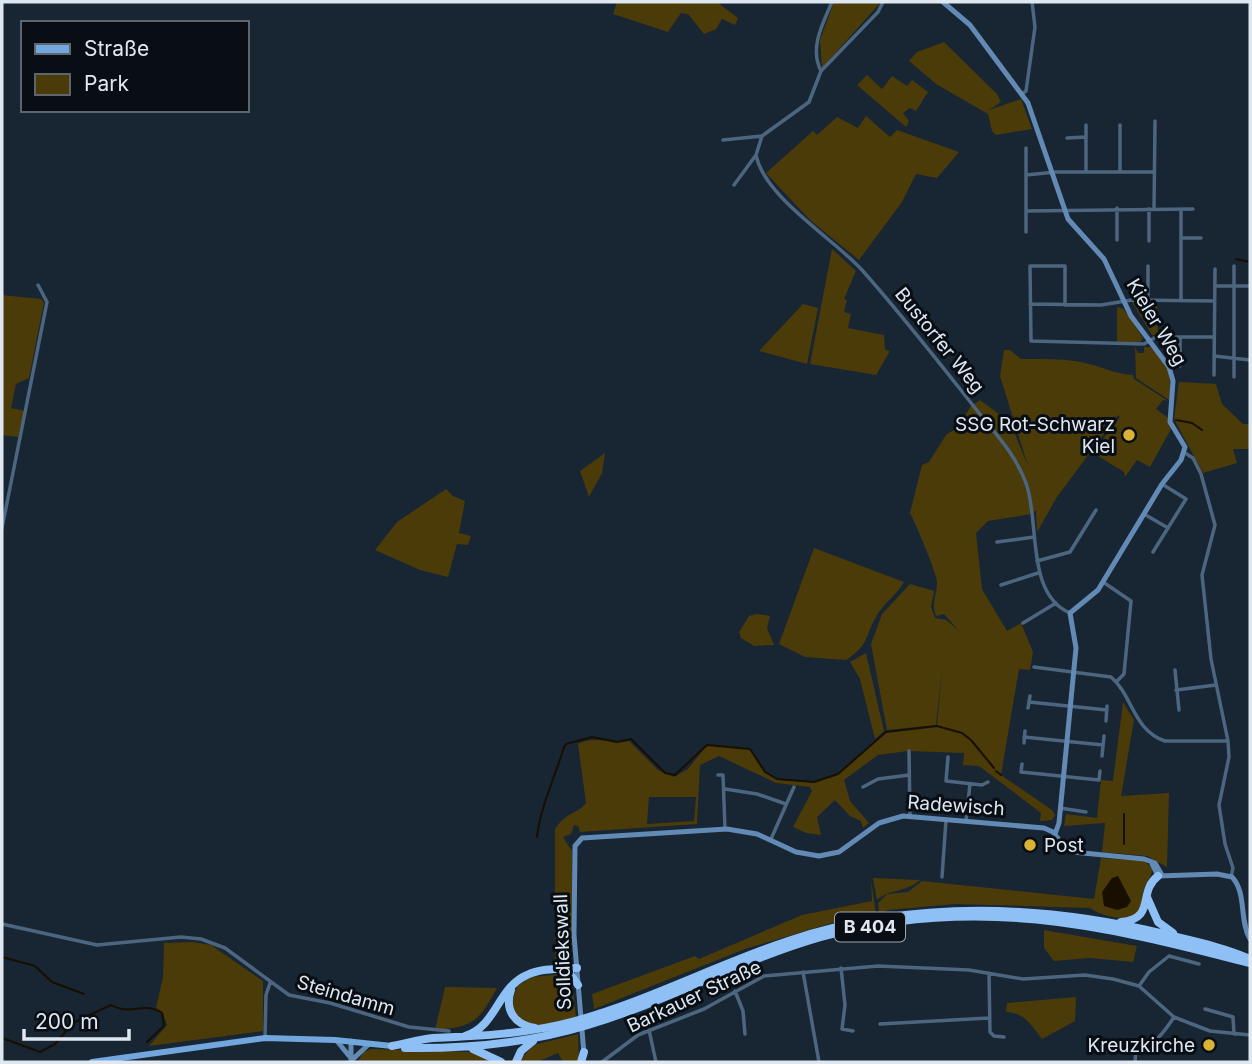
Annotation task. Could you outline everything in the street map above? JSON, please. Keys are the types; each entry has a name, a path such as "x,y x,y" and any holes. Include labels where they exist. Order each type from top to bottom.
{"highway":[{"path":"1114,923 1137,918 1144,909 1150,884 1160,875"},
{"path":"1147,896 1159,923 1185,939"},
{"name":"B 404","path":"589,1021 789,940 868,921 936,911 984,909 1047,912 1185,939 1250,961"},
{"name":"B 404","path":"392,1046 463,1047 539,1038 785,948 877,925 933,918 1006,916 1082,924 1250,961"},
{"path":"452,1034 472,1034 486,1024 508,988 518,979 537,971 577,968"},
{"path":"559,970 570,974 578,985"},
{"path":"518,979 509,998 513,1017 527,1027 550,1027"},
{"name":"B 404","path":"392,1046 452,1034 510,1035 575,1025"},
{"path":"516,1062 523,1048 539,1038"},
{"path":"463,1047 488,1054 501,1062"},
{"path":"583,1062 584,1052"}],"main road":[{"name":"B 404","path":"92,1062 265,1038 335,1040 392,1046"}],"street":[{"path":"821,71 817,41 832,2"},
{"path":"723,140 762,136 808,102 821,71 878,12 883,2"},
{"name":"Kieler Weg","path":"943,2 970,25 1022,94 1037,125 1064,209 1079,233 1104,259 1124,303 1173,376 1170,422 1185,447 1185,453 1193,458 1201,474 1213,512 1213,538 1202,575 1216,685 1228,741 1229,758 1219,805 1225,844 1233,867 1231,877 1239,886 1241,915 1250,939"},
{"path":"1022,94 1026,91 1035,27 1032,2"},
{"path":"1149,241 1155,121"},
{"path":"1086,125 1086,172"},
{"path":"1120,125 1120,172"},
{"path":"734,186 756,155 762,136"},
{"path":"1067,138 1086,137"},
{"path":"1026,148 1026,232"},
{"name":"Bustorfer Weg","path":"756,155 765,177 815,230 845,253 874,284 1012,454 1027,486 1039,572 1056,603 1070,613"},
{"path":"1026,175 1153,172"},
{"path":"1116,208 1117,240"},
{"path":"1181,208 1181,301"},
{"path":"1026,211 1193,209"},
{"path":"1181,238 1201,238"},
{"path":"1148,265 1148,301"},
{"path":"1065,305 1065,266 1030,266 1031,341 1093,341 1102,345 1144,344 1156,337 1214,337"},
{"path":"1234,266 1234,377"},
{"path":"1214,269 1214,375"},
{"path":"2,528 47,302 38,285"},
{"path":"1214,286 1250,286"},
{"path":"1030,304 1214,300"},
{"path":"1180,337 1180,366"},
{"path":"1214,356 1250,360"},
{"path":"1185,453 1103,582 1094,594 1070,613 1076,648 1060,808 1053,832 1063,845 1076,853 1150,861 1160,875 1231,877"},
{"path":"1153,552 1186,499 1163,484"},
{"path":"1037,561 1070,552 1096,510"},
{"path":"1144,514 1168,528"},
{"path":"997,542 1034,537"},
{"path":"1000,585 1039,572"},
{"path":"1103,582 1130,600 1124,674 1116,682"},
{"path":"1023,623 1056,603"},
{"path":"1034,667 1105,674 1116,682 1140,723 1156,738 1165,741 1228,741"},
{"path":"1175,670 1179,710"},
{"path":"1176,690 1216,685"},
{"path":"1030,696 1029,705 1107,708 1106,721"},
{"path":"1024,743 1025,731"},
{"path":"1102,756 1104,736"},
{"path":"1024,737 1103,745"},
{"path":"909,751 910,815"},
{"path":"948,757 945,784 985,785 988,782"},
{"path":"1022,764 1021,772 1099,780 1100,771"},
{"path":"718,775 723,775 724,829"},
{"path":"863,787 878,779 909,775"},
{"path":"966,821 970,784"},
{"path":"771,839 794,788"},
{"path":"724,789 757,794 786,804"},
{"path":"1060,808 1086,812"},
{"name":"Radewisch","path":"578,841 585,838 724,829 771,839 801,854 825,856 845,848 884,820 910,815 1053,832"},
{"path":"942,877 946,819"},
{"name":"Solldiekswall","path":"578,841 574,927 584,1052"},
{"name":"Steindamm","path":"2,924 103,945 181,937 201,939 225,948 270,984 289,995 330,1003 371,1017 429,1031 452,1034"},
{"path":"1199,964 1169,956 1149,972 1139,986 1174,1017 1210,1031 1250,1035"},
{"name":"Barkauer Straße","path":"602,1062 630,1040 704,1009 764,975 841,968 921,967 1023,979 1085,975 1139,986"},
{"path":"841,968 845,1011 842,1029 853,1031"},
{"path":"803,971 819,1062"},
{"path":"989,973 990,1032 994,1036 1004,1037"},
{"path":"265,1038 266,995 270,984"},
{"path":"735,991 743,1011 745,1034"},
{"path":"1205,1009 1233,1017 1234,1034"},
{"path":"1091,1050 1136,1051 1155,1043 1174,1017"},
{"path":"880,1024 989,1018"},
{"path":"649,1030 656,1062"},
{"path":"335,1040 352,1058"},
{"path":"352,1058 354,1042"},
{"path":"1155,1043 1172,1049 1179,1046"},
{"path":"352,1058 362,1048 372,1044"},
{"path":"1135,1062 1136,1051"}],"green space":[{"path":"617,2 717,2 738,18 735,25 722,19 716,29 704,34 688,14 681,13 668,32 613,14"},
{"path":"834,2 881,2 822,68 820,40"},
{"path":"944,42 997,94 1001,102 989,110 1021,99 1032,129 996,135 992,131 988,114 936,84 909,61 917,52"},
{"path":"867,75 882,89 892,76 907,86 912,80 928,92 916,111 910,108 903,113 909,121 906,127 857,85"},
{"path":"866,116 890,137 897,130 959,152 937,178 916,174 902,202 859,260 811,221 766,173 813,131 817,135 837,117 858,128"},
{"path":"832,249 856,271 844,299 847,300 844,312 851,314 848,328 884,335 885,350 890,351 876,375 810,364"},
{"path":"2,295 41,299 44,302 29,378 16,384 11,408 25,411 18,437 2,435"},
{"path":"1132,302 1157,303 1158,335 1152,335"},
{"path":"803,304 818,308 807,364 759,351"},
{"path":"1117,307 1124,309 1143,338 1140,342 1117,342"},
{"path":"1135,347 1138,353 1144,353 1144,347 1150,347 1165,364 1170,384 1169,400 1136,378"},
{"path":"1004,350 1010,350 1021,359 1072,361 1133,375 1134,379 1168,401 1163,400 1156,409 1167,417 1171,429 1150,467 1137,460 1125,477 1124,472 1093,453 1120,417 1118,415 1057,497 1037,532 1036,510 1032,514 988,521 976,533 982,589 1007,631 1021,623 1033,652 1030,670 1019,669 1001,775 1052,810 1055,815 1052,820 1040,821 1041,813 979,766 963,765 964,753 908,751 878,755 844,780 850,801 869,823 863,828 861,821 850,816 835,800 817,817 821,835 806,833 793,827 812,791 810,787 776,783 719,756 700,765 697,824 580,832 578,826 574,825 571,834 563,837 572,851 572,959 555,959 555,829 586,803 578,744 591,740 629,741 658,770 674,777 688,769 707,745 750,749 765,772 777,779 814,782 839,774 886,732 937,726 942,670 936,725 887,730 871,644 882,614 910,584 934,591 931,607 935,618 946,620 958,630 944,614 936,616 936,577 910,513 922,465 929,462 946,435 958,427 971,406 980,400 1010,422 1028,466 1000,376","holes":["649,797 696,797 694,821 647,824"]},
{"path":"1179,382 1216,384 1222,404 1243,424 1250,424 1250,449 1233,449 1237,463 1203,473 1174,419"},
{"path":"605,453 602,473 589,497 580,471"},
{"path":"446,489 453,496 465,501 459,533 471,536 468,545 457,544 448,577 420,570 375,550 397,522"},
{"path":"814,548 904,582 879,612 864,643 846,660 805,657 779,644"},
{"path":"749,616 770,616 767,628 774,645 754,646 741,638 739,632"},
{"path":"866,653 884,731 875,739 860,679 850,662"},
{"path":"1123,702 1134,720 1121,796 1169,793 1167,867 1147,856 1102,852 1105,823 1064,826 1066,814 1097,818 1101,780 1113,781"},
{"path":"1101,858 1145,861 1152,869 1141,906 1134,915 1115,917 1090,908 955,904 888,910 879,914 878,903 887,894 908,892 922,881 1094,899"},
{"path":"873,878 920,880 877,900"},
{"path":"871,880 876,914 865,913 745,949 594,1009 592,994 695,956 699,959 802,915 872,901"},
{"path":"1044,930 1137,946 1133,962 1090,958 1054,961 1044,948"},
{"path":"192,942 211,945 263,981 263,1031 149,1046 167,1025 163,1013 156,1008 163,977 164,943"},
{"path":"563,974 572,981 576,1017 538,1026 520,1021 511,1006 517,986 532,977"},
{"path":"445,987 497,988 474,1020 459,1027 435,1030"},
{"path":"1076,997 1075,1021 1042,1039 1023,1017 1006,1012 1007,1003"},
{"path":"578,1034 579,1062 563,1062 558,1053 537,1062 519,1062 533,1045"},
{"path":"371,1049 472,1052 498,1062 358,1062 363,1052"}],"shaded area":[{"path":"1118,876 1131,901 1127,907 1117,910 1104,906 1102,892 1112,878"}],"waterway":[{"path":"1236,259 1250,262"},
{"path":"1176,420 1192,423 1202,430"},
{"path":"537,837 544,804 564,747 566,744 592,737 617,742 631,739 665,773 675,775 707,745 750,749 765,772 777,779 814,782 838,774 886,732 937,726 962,733 994,768"},
{"path":"996,771 1001,775"},
{"path":"1124,814 1124,844"},
{"path":"2,957 35,966 52,982 84,994"},
{"path":"2,1038 40,1052 55,1044 73,1023 111,1005 124,1009 149,1008 162,1013 164,1026 147,1042"}],"place":[{"name":"SSG Rot-Schwarz Kiel","path":"1129,435"},
{"name":"Post","path":"1030,845"},
{"name":"Kreuzkirche","path":"1209,1045"}]}
